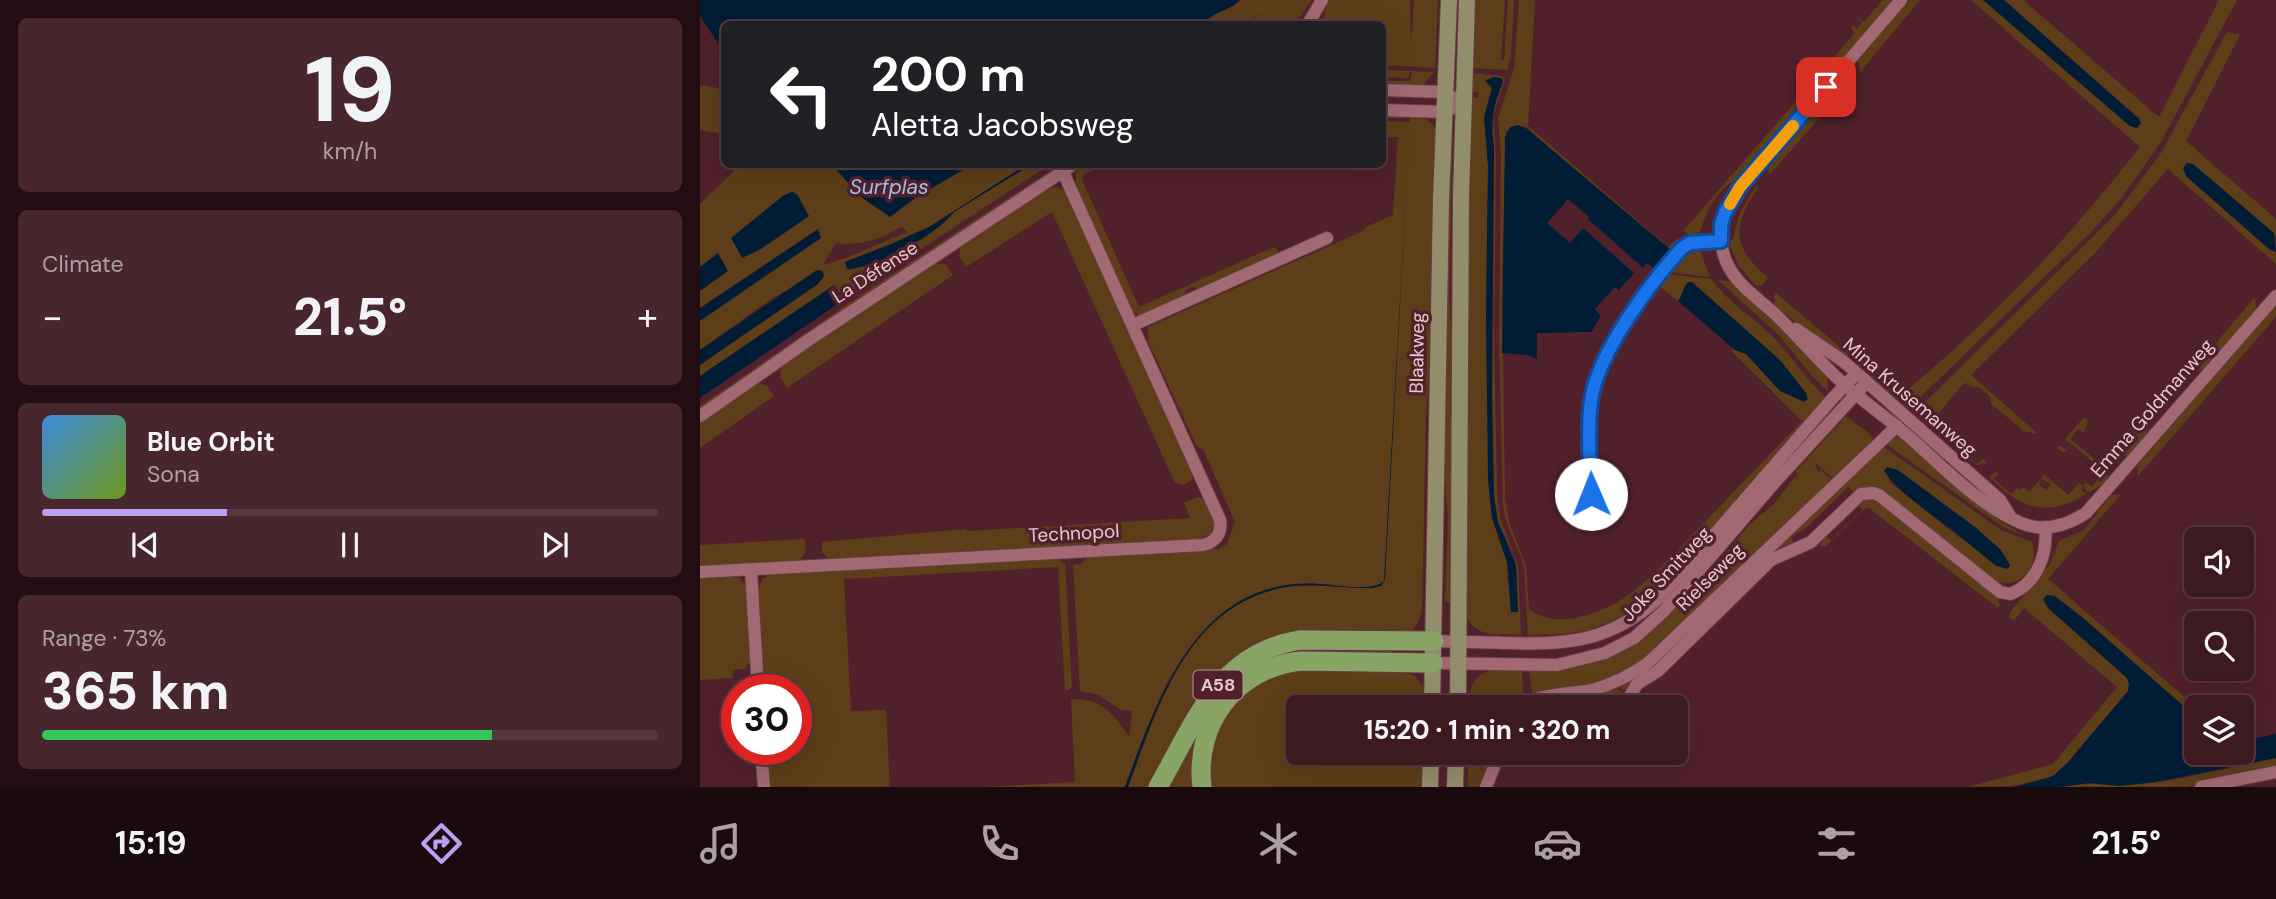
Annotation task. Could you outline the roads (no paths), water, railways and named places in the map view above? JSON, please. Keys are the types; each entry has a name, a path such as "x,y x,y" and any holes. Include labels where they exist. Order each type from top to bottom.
{"highway":[{"name":"A58","path":"1158,787 1210,695 1226,677 1254,656 1300,640 1434,641"},
{"name":"A58","path":"1202,787 1202,754 1209,729 1229,697 1257,673 1301,661 1433,663"}],"main road":[{"name":"Blaakweg","path":"1432,695 1444,92 1449,0"},
{"path":"1458,695 1461,196 1467,0"},
{"path":"1430,787 1431,765"},
{"path":"1455,787 1456,765"}],"street":[{"path":"1310,21 1322,0"},
{"path":"1315,21 1322,0"},
{"path":"1591,494 1591,400 1601,367 1640,300 1682,248 1690,243 1721,241 1721,225 1725,212 1740,187 1901,0"},
{"path":"1386,90 1444,92 1464,104"},
{"path":"1386,110 1444,112 1464,104"},
{"name":"Technopol","path":"700,572 1122,550 1203,545 1212,542 1220,531 1220,520 1133,325 1069,168"},
{"name":"La Défense","path":"700,416 810,338 1069,168"},
{"path":"1133,325 1327,238"},
{"name":"Mina Krusemanweg","path":"1721,241 1733,276 1776,315 1844,385 1993,510 2023,524 2045,527"},
{"name":"Emma Goldmanweg","path":"2045,527 2069,522 2094,506 2276,296"},
{"name":"Mina Krusemanweg","path":"1776,315 1843,361 2000,500 2010,517"},
{"name":"Joke Smitweg","path":"1434,641 1539,644 1584,640 1633,619 1660,597 1844,385 1861,379"},
{"name":"Joke Smitweg","path":"1433,663 1541,666 1571,663 1605,653 1634,638 1664,611 1776,481 1856,394 1861,379"},
{"name":"Rielseweg","path":"1560,695 1609,684 1647,663 1896,426"},
{"path":"1631,695 1637,684 1658,671 1771,561 1811,541 1861,494 1879,495 2000,592 2010,594 2022,587 2042,561 2046,552 2045,527"},
{"path":"751,569 757,674"},
{"path":"762,765 764,787"},
{"path":"1486,787 1495,765"},
{"path":"2201,787 2276,772"}],"water":[{"path":"700,0 1240,0 1206,21 721,21 721,48 700,16"},
{"path":"1983,0 2004,0 2139,119 2141,123 2137,128 2130,126"},
{"path":"1494,77 1503,81 1492,121 1494,497 1498,522 1516,565 1518,612 1511,612 1507,562 1492,518 1488,480 1488,165 1484,117 1492,88 1485,81"},
{"path":"1518,125 1526,128 1671,250 1650,278 1648,276 1654,268 1647,263 1643,268 1568,199 1547,223 1570,243 1583,228 1634,273 1619,290 1615,287 1595,309 1601,316 1591,332 1537,333 1537,359 1527,355 1502,353 1505,137 1510,127"},
{"path":"1409,140 1385,580 1381,586 1373,588 1292,586 1256,595 1227,612 1203,634 1166,690 1128,787 1125,787 1153,715 1170,680 1190,648 1214,620 1244,599 1279,586 1321,584 1363,587 1384,581"},
{"path":"2187,163 2193,164 2274,233 2276,252 2269,249 2186,176 2183,168"},
{"name":"Surfplas","path":"835,168 966,168 915,198 890,217 861,197"},
{"path":"1025,168 954,212 946,221 905,249 873,263 847,269 845,262 929,227"},
{"path":"792,192 797,194 809,216 761,249 742,258 731,238 784,195"},
{"path":"818,229 821,238 700,321 700,308"},
{"path":"718,253 728,271 700,291 700,267"},
{"path":"817,270 824,275 818,284 700,365 700,350"},
{"path":"1688,282 1692,282 1780,360 1808,399 1804,402 1780,391 1746,354 1735,350 1678,301"},
{"path":"834,285 842,301 700,398 700,376"},
{"path":"1887,467 1898,470 1975,527 2001,550 2010,565 2008,569 1996,566 1908,496 1884,471"},
{"path":"2047,595 2055,596 2184,706 2184,765 2241,765 2156,782 2119,786 2090,783 2060,787 2014,787 2053,776 2128,691 2127,678 2048,608 2043,599"},
{"path":"2276,734 2276,758 2254,762 2254,739"}]}
